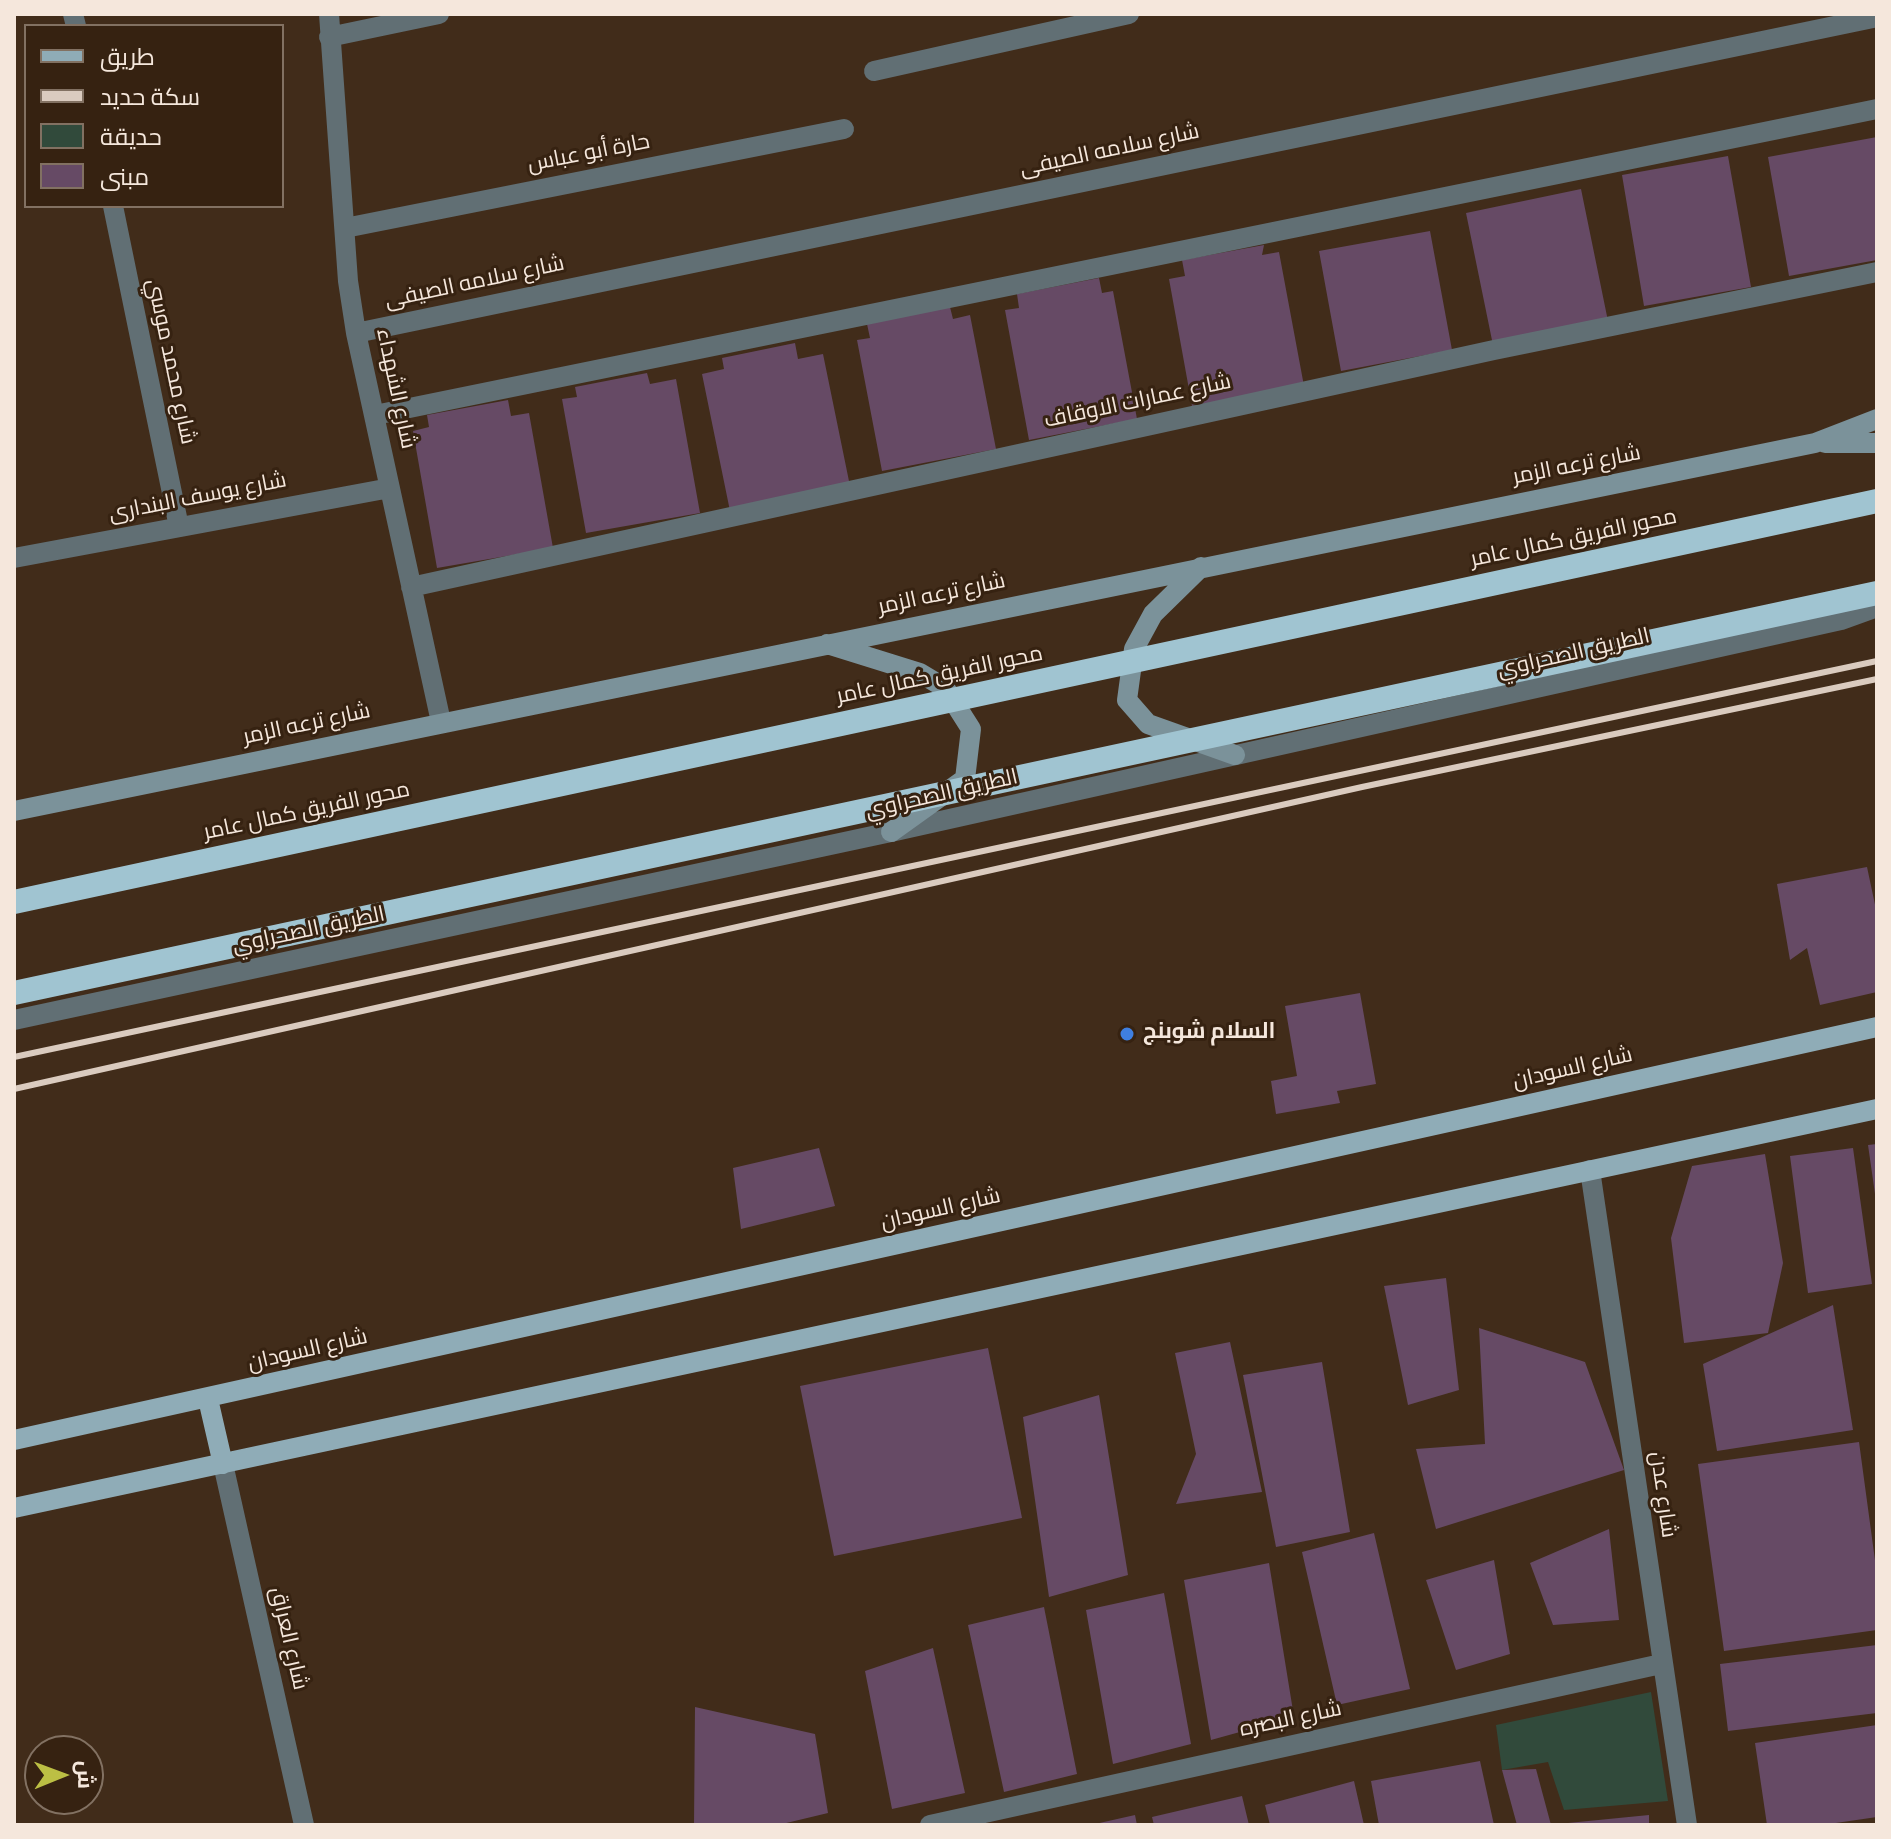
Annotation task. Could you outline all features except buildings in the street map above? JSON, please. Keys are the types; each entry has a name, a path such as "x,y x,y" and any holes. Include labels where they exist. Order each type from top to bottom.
{"highway":[{"name":"محور الفريق كمال عامر","path":"14,902 1877,501"},
{"path":"14,993 1877,593"}],"main road":[{"name":"شارع السودان","path":"14,1440 1877,1027"},
{"path":"14,1508 1877,1109"},
{"path":"208,1399 223,1464"}],"street":[{"name":"شارع الشهداء","path":"329,14 356,333 441,722"},
{"path":"329,37 439,14"},
{"path":"874,71 1129,14"},
{"name":"شارع سلامه الصيفى","path":"356,333 1874,21"},
{"path":"375,415 1877,109"},
{"name":"حارة أبو عباس","path":"345,228 844,129"},
{"name":"شارع محمد موسي","path":"113,208 179,527"},
{"name":"شارع عمارات الاوقاف","path":"411,587 1494,350 1877,272"},
{"name":"شارع ترعه الزمر","path":"14,811 1815,443 1877,419"},
{"path":"1815,443 1877,443"},
{"name":"شارع يوسف البندارى","path":"14,558 390,488"},
{"path":"1201,567 1153,614 1134,649 1127,700 1148,724 1235,755"},
{"name":"الطريق الصحراوي","path":"14,1020 891,832 1841,620 1877,607"},
{"path":"825,644 920,673 945,688 971,729 965,779 891,832"},
{"name":"شارع عدن","path":"1590,1170 1687,1825"},
{"name":"شارع العراق","path":"223,1464 304,1825"},
{"name":"شارع البصره","path":"930,1825 1661,1664"}],"green space":[{"path":"1651,1692 1668,1801 1564,1810 1548,1762 1502,1770 1496,1725"}],"railway":[{"path":"14,1057 1877,661"},
{"path":"14,1089 1362,787 1877,679"}],"place":[{"name":"السلام شوبنج","path":"1127,1034"}]}
